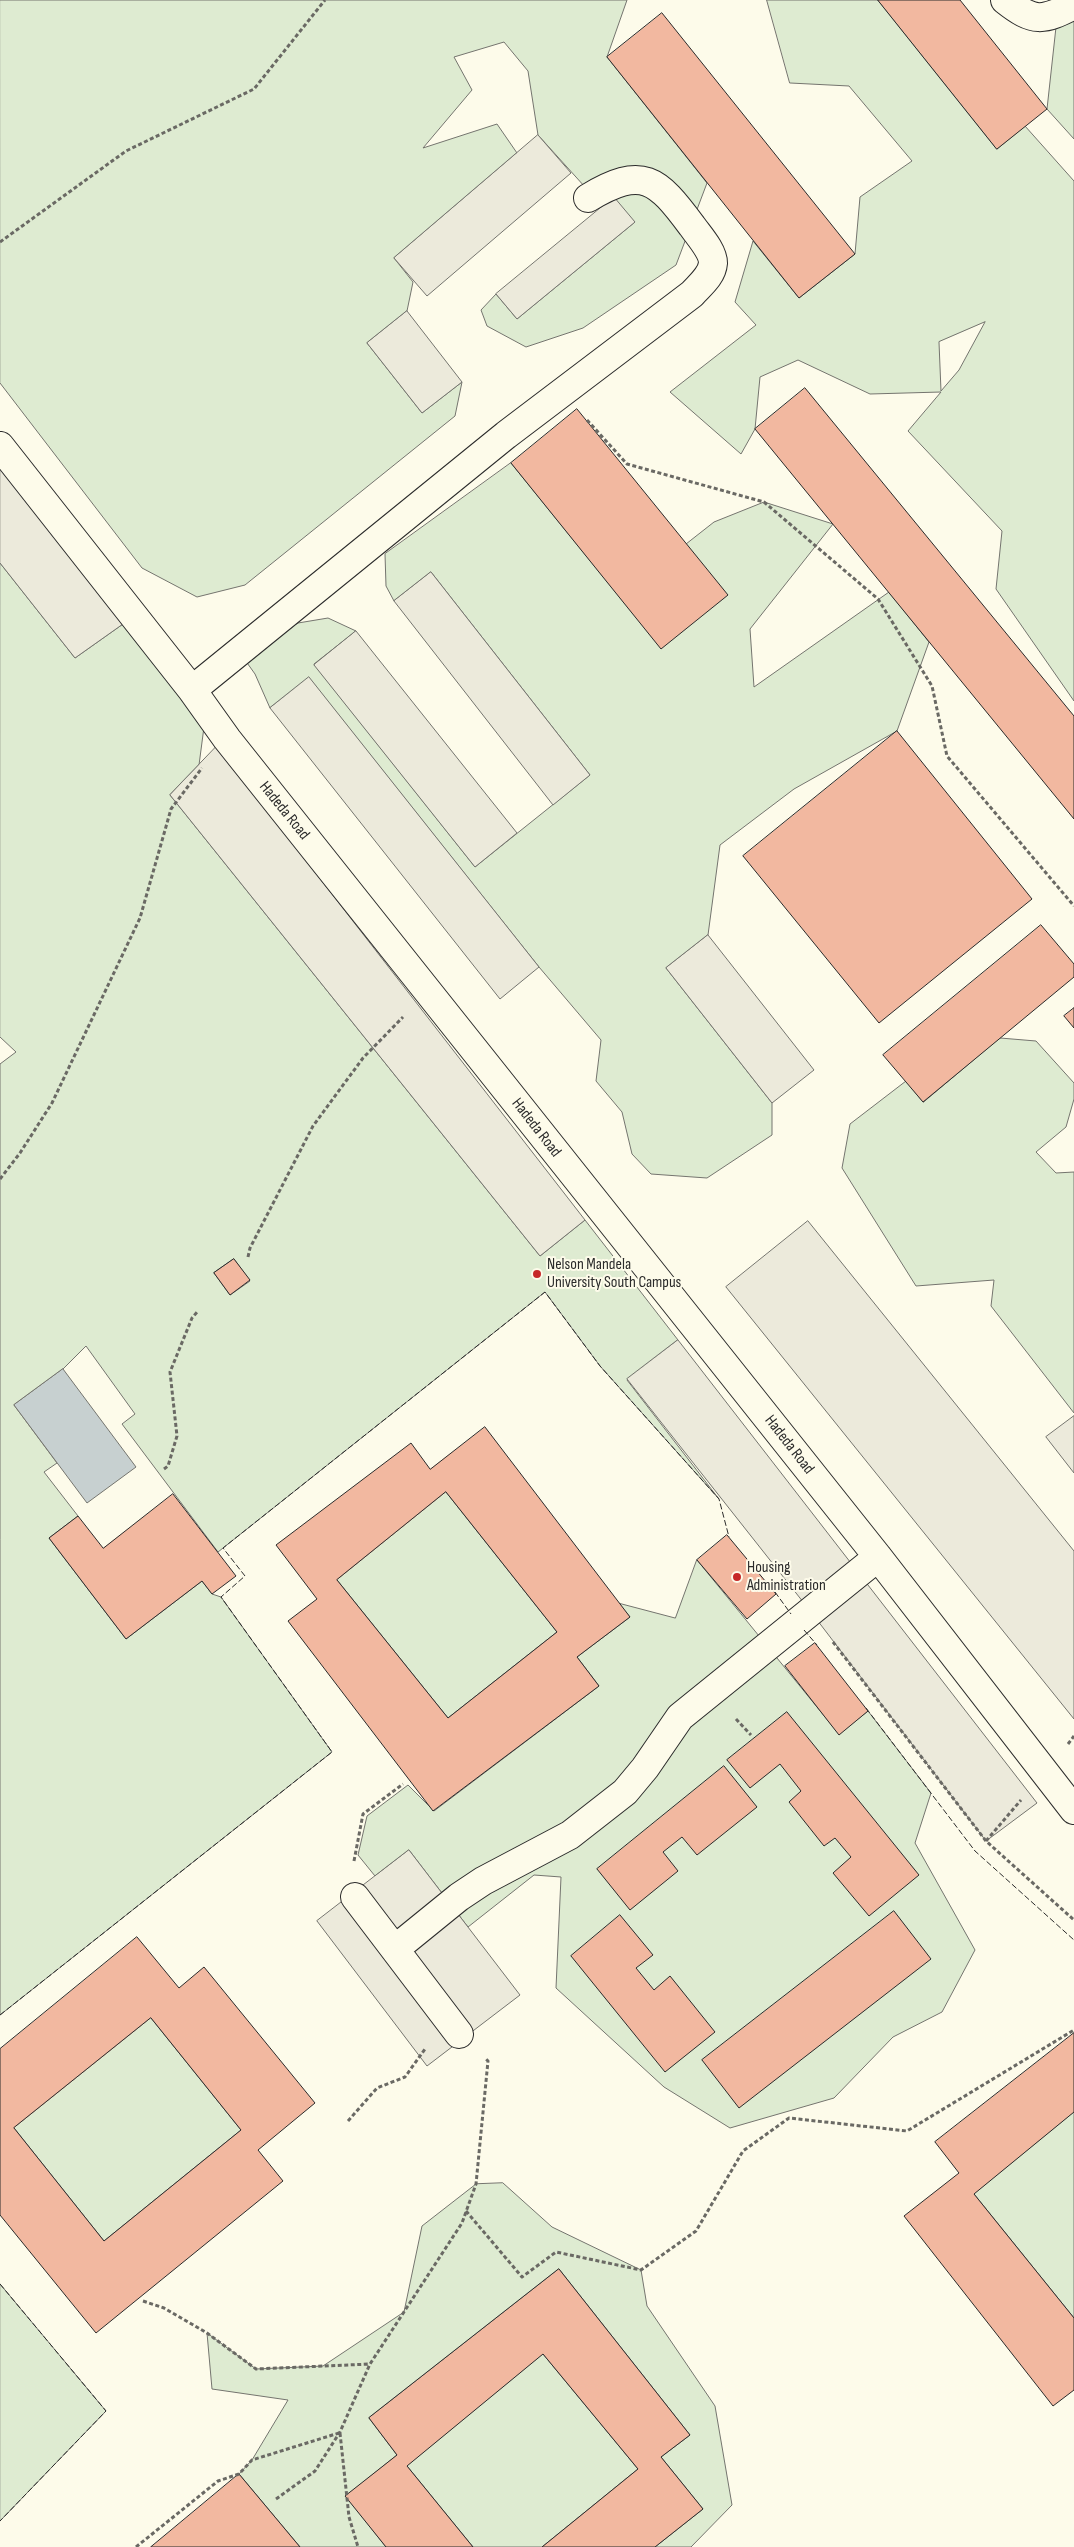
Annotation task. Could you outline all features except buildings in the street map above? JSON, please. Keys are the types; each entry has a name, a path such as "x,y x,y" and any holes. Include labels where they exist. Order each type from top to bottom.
{"lane":[{"path":"1005,0 1033,16 1050,18 1074,4"},
{"path":"192,690 506,435 692,294 711,273 713,262 699,236 674,202 657,185 643,179 625,180 609,185 588,198"},
{"name":"Hadeda Road","path":"0,446 192,690 226,739 878,1557 1074,1810"},
{"path":"395,1949 459,1897 483,1881 570,1835 625,1792 645,1768 680,1717 878,1557"},
{"path":"355,1896 453,2026"}],"path":[{"path":"0,242 126,151 254,89 324,0"},
{"path":"583,416 627,464 764,502 878,599 932,686 947,756 1074,906"},
{"path":"0,1179 20,1153 52,1103 140,918 171,809 226,739"},
{"path":"248,1257 250,1248 309,1135 336,1093 363,1058 428,992"},
{"path":"164,1469 168,1466 177,1436 170,1372 192,1318 198,1311"},
{"path":"811,1612 986,1841 1074,1920"},
{"path":"355,1896 354,1853 363,1814 403,1784"},
{"path":"276,2500 315,2470 340,2432 370,2364 462,2223 476,2184 488,2061 453,2026 405,2077 377,2088 348,2121"},
{"path":"466,2212 522,2277 556,2252 641,2270 696,2231 743,2151 789,2118 907,2131 1074,2030"},
{"path":"143,2301 164,2308 207,2333 256,2370 370,2364"},
{"path":"136,2547 218,2481 239,2474 252,2460 340,2432"},
{"path":"340,2432 348,2516 358,2547"}],"green space":[{"path":"0,0 627,0 607,57 707,183 676,265 583,328 526,347 487,326 481,310 496,294 517,319 635,222 585,187 538,135 528,71 504,42 454,57 472,90 423,148 497,124 517,153 394,258 413,282 407,311 367,343 422,413 462,382 455,416 245,585 197,597 142,568 0,383"},
{"path":"767,0 878,0 997,149 1025,126 1074,181 1074,701 996,589 1002,531 908,431 941,392 870,394 798,360 760,377 755,429 741,454 670,392 756,325 735,302 753,241 799,298 855,254 860,197 912,161 849,86 790,83","holes":["985,322 959,370 941,391 939,342"]},
{"path":"1074,5 1074,139 1047,109 1057,18"},
{"path":"511,463 661,648 686,544 714,522 764,502 833,524 750,629 754,687 889,592 929,642 897,731 794,789 720,845 708,935 666,968 772,1103 772,1135 707,1178 651,1174 632,1154 622,1112 596,1081 601,1040 539,967 309,678 270,708 255,674 240,653 298,623 328,618 356,631 314,664 475,867 590,775 431,572 394,601 386,586 385,554"},
{"path":"0,563 75,658 123,624 204,727 199,765 170,795 540,1256 585,1220 678,1340 627,1380 719,1499 600,1366 545,1292 218,1552 122,1424 135,1414 86,1346 63,1369 14,1405 57,1463 44,1472 78,1516 49,1538 126,1639 202,1581 212,1594 221,1597 332,1752 0,2015 0,1064 16,1052 0,1037","holes":["234,1259 250,1281 230,1295 214,1273"]},
{"path":"1000,1038 1036,1041 1074,1083 1074,1099 1066,1127 1036,1152 1056,1173 1074,1172 1074,1413 991,1306 994,1280 916,1286 842,1168 850,1124 906,1081 923,1102"},
{"path":"446,1492 557,1632 448,1718 337,1580"},
{"path":"697,1560 839,1734 868,1711 931,1793 915,1843 975,1950 942,2012 893,2037 834,2098 730,2128 664,2087 556,1988 561,1877 534,1875 468,1927 409,1850 375,1876 358,1855 367,1816 408,1785 434,1811 599,1686 577,1657 630,1617 618,1603 675,1618"},
{"path":"151,2018 241,2130 104,2241 14,2128"},
{"path":"1074,2112 1074,2318 974,2194"},
{"path":"503,2183 552,2227 641,2270 647,2306 715,2406 732,2505 691,2547 655,2547 703,2509 661,2457 690,2435 559,2269 369,2418 397,2455 346,2496 386,2547 300,2547 239,2474 252,2460 288,2400 212,2389 207,2333 256,2369 323,2366 404,2312 422,2226 476,2184"},
{"path":"0,2284 106,2411 0,2521"},
{"path":"543,2354 638,2469 542,2547 473,2547 407,2466"}],"shaded area":[{"path":"538,135 571,173 427,296 394,258"},
{"path":"614,197 635,222 517,319 496,294"},
{"path":"407,311 462,382 422,413 367,343"},
{"path":"0,465 123,624 75,658 0,563"},
{"path":"431,572 590,775 553,805 394,601"},
{"path":"356,631 517,833 475,867 314,665"},
{"path":"309,677 539,967 500,999 270,708"},
{"path":"217,746 585,1220 540,1256 170,795"},
{"path":"708,935 814,1070 772,1103 666,968"},
{"path":"808,1221 1074,1551 1074,1719 726,1287"},
{"path":"678,1340 1037,1803 986,1841 811,1612 627,1379"},
{"path":"63,1369 136,1467 87,1503 14,1405"},
{"path":"1074,1416 1074,1473 1046,1437"},
{"path":"409,1850 520,1995 427,2066 317,1921"}],"fence":[{"path":"0,2015 332,1752 221,1597 245,1576 223,1548 545,1292 600,1366 719,1499 729,1537"},
{"path":"775,1592 791,1614"},
{"path":"804,1630 817,1645"},
{"path":"866,1708 975,1851 1074,1940"},
{"path":"0,2284 106,2411 0,2521"}],"place":[{"name":"Nelson Mandela University South Campus","path":"537,1274"},
{"name":"Housing Administration","path":"737,1577"}]}
